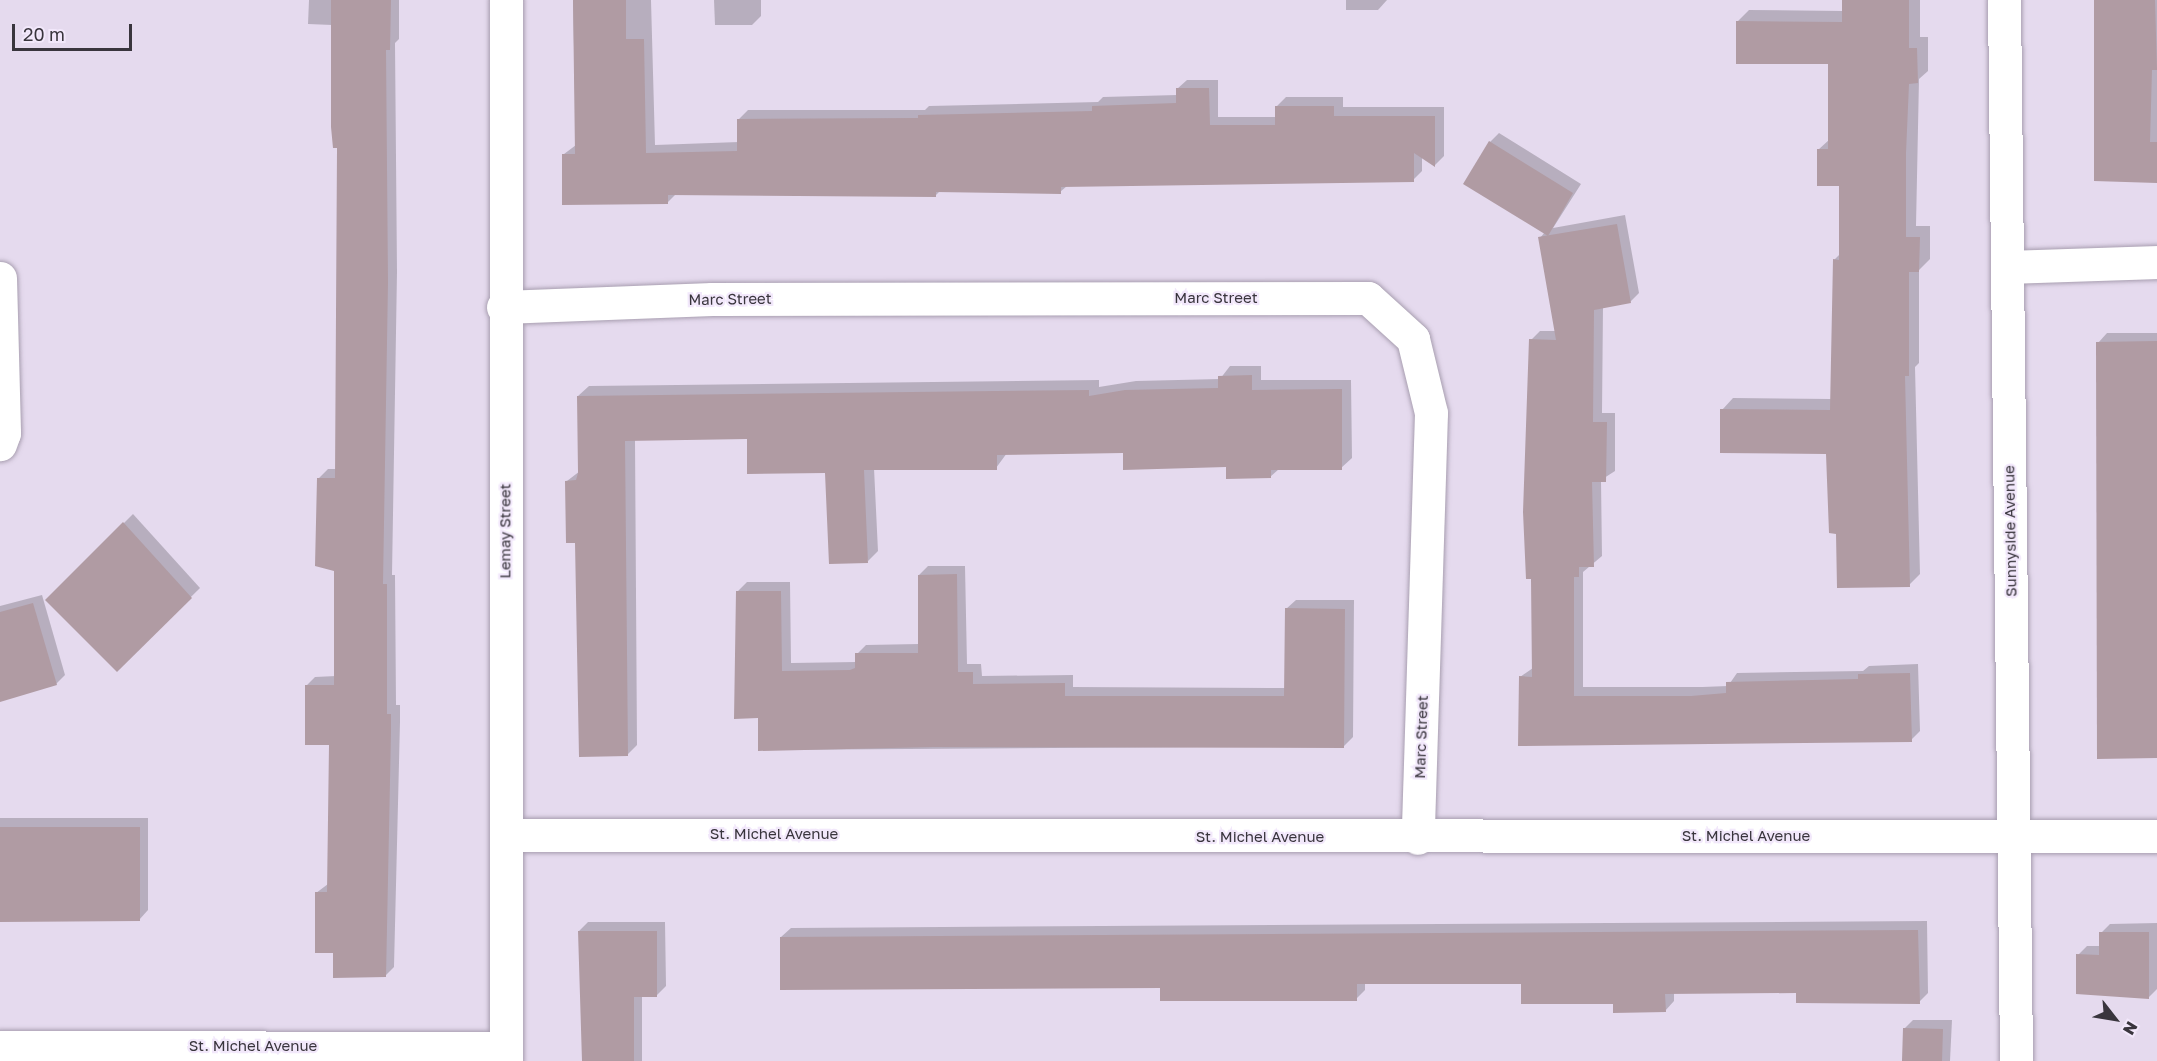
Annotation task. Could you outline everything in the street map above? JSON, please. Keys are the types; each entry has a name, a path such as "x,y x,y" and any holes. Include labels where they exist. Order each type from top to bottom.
{"street":[{"name":"Lemay Street","path":"506,0 503,307 508,835 506,1054"},
{"name":"Sunnyside Avenue","path":"2004,0 2016,1061"},
{"path":"2008,267 2157,262"},
{"path":"0,279 4,433 0,444"},
{"name":"Marc Street","path":"503,307 712,299 1368,298 1413,339 1431,413 1418,838"},
{"name":"St. Michel Avenue","path":"508,835 1418,838 2157,836"},
{"name":"St. Michel Avenue","path":"0,1047 506,1054"}],"building":[{"path":"331,0 391,0 390,50 386,50 388,282 383,584 387,584 387,714 391,714 386,977 333,978 333,953 315,953 315,892 327,892 329,745 305,745 305,685 334,685 334,571 315,566 317,478 335,478 337,148 333,148 331,127"},
{"path":"573,0 626,0 626,39 644,39 646,153 737,151 737,119 918,118 918,115 1092,111 1092,106 1176,103 1176,88 1209,88 1210,125 1275,125 1275,106 1334,106 1334,116 1435,116 1435,167 1414,153 1414,182 1061,187 1061,194 936,192 936,197 668,195 668,204 562,205 562,154 575,154"},
{"path":"1842,0 1909,0 1909,48 1917,48 1918,83 1909,84 1906,153 1906,237 1920,237 1919,272 1909,272 1909,376 1905,376 1910,587 1837,588 1836,534 1829,533 1826,454 1720,453 1720,409 1830,410 1833,259 1839,260 1839,186 1817,186 1817,149 1828,149 1828,64 1736,64 1736,21 1842,22"},
{"path":"2094,0 2155,0 2157,70 2152,70 2150,142 2157,142 2157,183 2094,181"},
{"path":"1489,141 1573,193 1548,236 1463,184"},
{"path":"1617,224 1631,303 1594,310 1593,422 1607,422 1606,482 1592,482 1594,567 1579,567 1579,577 1574,577 1574,696 1691,696 1726,693 1726,682 1858,679 1858,674 1910,673 1912,742 1518,746 1519,676 1532,677 1531,579 1526,579 1523,512 1529,339 1556,340 1538,237"},
{"path":"2157,341 2157,758 2097,759 2096,342"},
{"path":"1252,375 1252,390 1342,389 1342,470 1271,470 1271,478 1226,479 1226,467 1123,470 1123,453 997,455 997,470 864,470 868,563 829,564 825,473 747,474 747,439 625,441 628,756 579,757 575,543 566,543 565,481 576,480 578,473 577,396 1089,390 1089,396 1125,390 1218,388 1218,376"},
{"path":"123,522 192,598 117,672 45,600"},
{"path":"957,574 958,672 973,672 973,684 1065,683 1065,696 1284,696 1285,608 1345,609 1344,748 933,747 758,751 758,718 734,719 736,591 781,591 782,671 850,670 855,668 855,653 918,653 918,575"},
{"path":"33,603 57,685 0,702 0,612"},
{"path":"0,827 140,827 140,921 0,922"},
{"path":"1918,930 1920,1004 1796,1003 1796,993 1665,994 1666,1012 1613,1013 1613,1004 1521,1004 1521,984 1357,984 1357,1001 1160,1001 1160,988 780,990 780,937"},
{"path":"578,931 657,931 657,997 634,997 634,1061 582,1061"},
{"path":"2099,932 2149,932 2149,999 2076,994 2076,954 2099,955"},
{"path":"1903,1028 1943,1029 1942,1061 1902,1061"}]}
